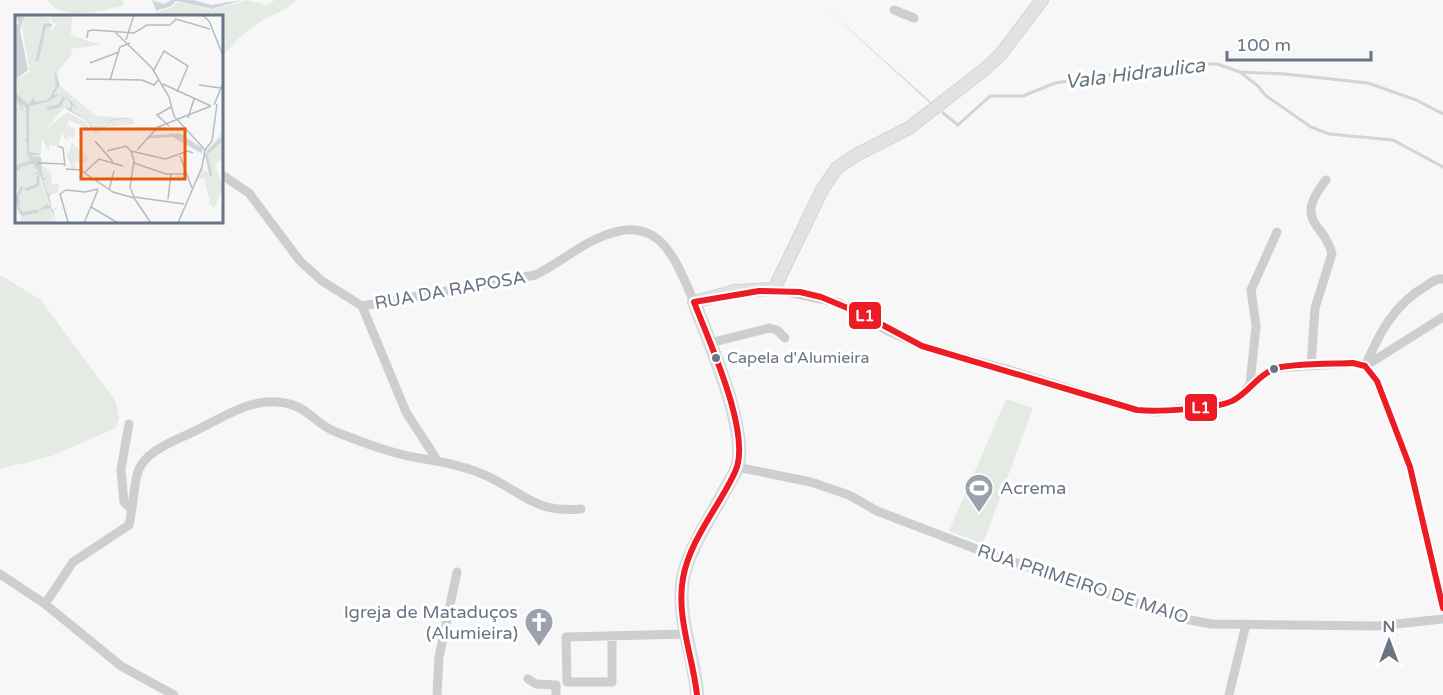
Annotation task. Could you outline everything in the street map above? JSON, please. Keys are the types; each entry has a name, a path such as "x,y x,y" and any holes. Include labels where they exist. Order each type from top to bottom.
{"street":[{"path":"774,289 823,188 837,168 856,155 876,147 909,128 985,69 1000,55 1042,0"},
{"path":"894,10 914,18"},
{"path":"224,176 249,193 300,261 348,300 362,306"},
{"path":"1311,365 1315,308 1332,254 1311,217 1313,202 1326,180"},
{"name":"RUA DA RAPOSA","path":"437,460 406,412 362,306 535,274 558,264 592,240 618,230 650,232 663,242 681,271 694,302"},
{"path":"1250,384 1256,326 1251,290 1277,232"},
{"path":"1365,366 1380,333 1399,306 1418,291 1438,279 1443,279"},
{"path":"697,695 696,674 686,634 682,604 683,578 696,546 737,467 739,445 725,379 694,302 735,291 774,289 839,303 890,332 922,346 1006,369 1137,410 1155,412 1231,402 1242,395 1250,384 1275,368 1353,363 1365,366 1377,381 1410,467 1443,608"},
{"path":"1365,366 1443,317"},
{"path":"710,343 769,328 777,330 785,338"},
{"path":"45,604 73,562 121,533 129,525 137,474 141,463 156,451 244,406 275,402 298,405 332,430 418,458 437,460 488,477 533,503 559,511 581,509"},
{"path":"129,424 121,469 124,502 132,510"},
{"name":"RUA PRIMEIRO DE MAIO","path":"737,467 810,483 849,495 877,511 979,550 1180,618 1211,624 1377,626 1443,619"},
{"path":"437,695 439,657 457,572"},
{"path":"0,574 45,604 121,666 174,695"},
{"path":"1229,695 1246,624"},
{"path":"567,682 566,637 686,634"},
{"path":"528,679 556,690 567,682 612,681 612,636"}],"shaded area":[{"path":"47,0 123,0 123,6 94,12 72,13 54,7"},
{"path":"152,0 164,4 171,0 193,0 211,5 242,0 212,9 176,1 171,6 156,11"},
{"path":"247,0 267,5 275,0 296,0 249,29 224,56 224,15 150,15 172,7 177,2 212,10"},
{"path":"817,0 932,103 970,72 932,105"},
{"path":"0,275 41,300 116,402 119,418 116,428 52,456 0,469"},
{"path":"1006,399 1033,408 983,544 949,531"}],"waterway":[{"name":"Vala Hidraulica","path":"943,113 958,125 990,96 1023,96 1055,83 1116,74 1176,73 1203,64 1217,64 1240,72 1285,74 1368,83 1416,100 1443,114"},
{"path":"1240,72 1258,86 1265,95 1311,127 1329,134 1393,140 1443,167"}],"transit line":[{"name":"L1","path":"694,302 759,291 800,292 821,297 862,314 922,346 1137,410 1187,409 1226,403 1239,397 1268,372 1281,367 1353,363 1365,366"},
{"name":"L1","path":"694,302 718,362 734,412 739,456 735,472 692,550 683,578 681,593 683,622 697,695"},
{"name":"L1","path":"1365,366 1377,381 1410,467 1443,608"}],"place":[{"name":"Capela d'Alumieira","path":"716,358"},
{"name":"Acrema","path":"979,514"},
{"name":"Igreja de Mataduços (Alumieira)","path":"539,648"}]}
